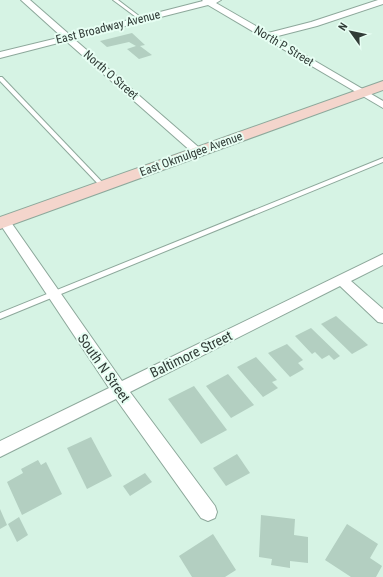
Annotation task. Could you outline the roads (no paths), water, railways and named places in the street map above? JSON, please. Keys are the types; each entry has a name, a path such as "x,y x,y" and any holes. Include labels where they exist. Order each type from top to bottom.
{"main road":[{"name":"East Okmulgee Avenue","path":"2,222 383,85"}],"street":[{"name":"North O Street","path":"25,0 197,151"},
{"name":"East Broadway Avenue","path":"0,54 211,1"},
{"name":"North P Street","path":"211,1 266,36 383,105"},
{"path":"266,36 314,24 383,1"},
{"name":"South N Street","path":"2,222 119,390 208,512"},
{"name":"Baltimore Street","path":"0,449 383,259"},
{"path":"342,280 383,318"}],"lane":[{"path":"115,0 141,19"},
{"path":"0,78 102,186"},
{"path":"0,316 383,160"}]}
